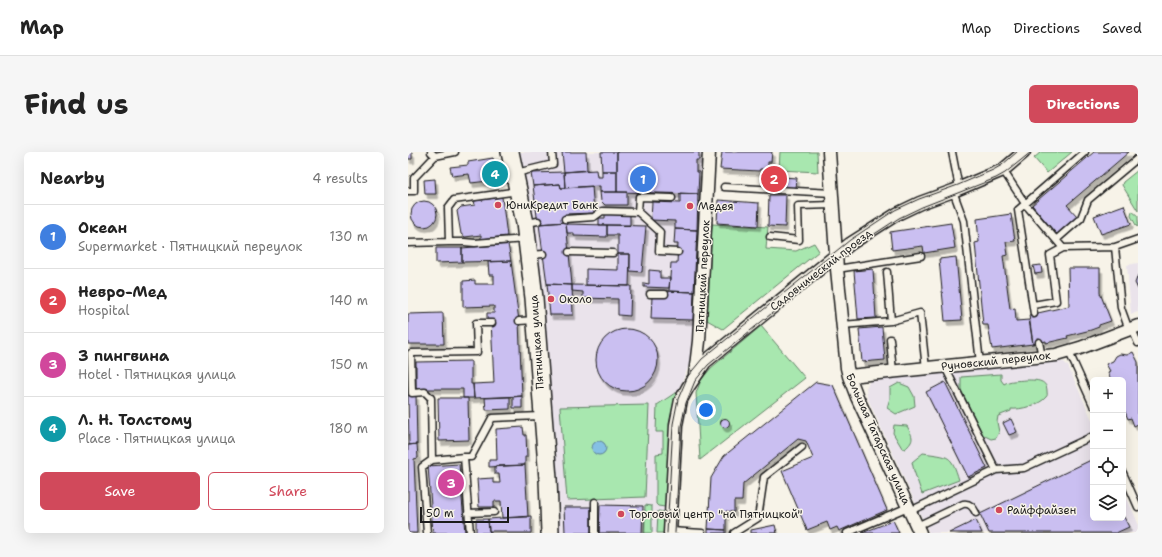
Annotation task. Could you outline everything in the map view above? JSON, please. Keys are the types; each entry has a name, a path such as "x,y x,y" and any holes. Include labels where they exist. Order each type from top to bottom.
{"street":[{"name":"Пятницкая улица","path":"510,152 518,191 530,227 536,255 536,320 548,479 550,533"},
{"name":"Пятницкий переулок","path":"694,376 699,341 697,304 709,152"},
{"name":"Большая Татарская улица","path":"829,152 837,269 846,361 849,376 857,397 918,529"},
{"name":"Садовнический проезд","path":"694,376 705,362 850,244 897,214 920,203 956,190 1003,170 1024,152"},
{"name":"Руновский переулок","path":"849,376 1042,357 1070,352 1133,328"},
{"path":"671,532 676,425 681,400 694,376"}],"lane":[{"path":"408,191 414,191 414,178 433,154 455,152"},
{"path":"515,173 553,164 552,152"},
{"path":"952,152 956,190 964,221 980,363"},
{"path":"1034,314 1018,210 1086,152"},
{"path":"1056,240 1081,218 1088,200 1138,158"},
{"path":"1003,170 1026,204 1062,248"},
{"path":"724,188 832,199"},
{"path":"449,242 448,208 454,200 518,191"},
{"path":"638,212 639,197 672,198"},
{"path":"770,237 799,240 798,206 832,199"},
{"path":"565,219 594,217 602,211 638,212 660,232 660,251 678,252"},
{"path":"408,243 475,243 530,227"},
{"path":"1032,305 1056,301 1050,256 1062,248 1115,247 1138,239"},
{"path":"1115,247 1121,308 1133,328 1138,343"},
{"path":"569,252 613,254"},
{"path":"837,269 921,256"},
{"path":"887,272 891,321"},
{"path":"650,294 665,294"},
{"path":"842,325 891,321 920,313 926,369"},
{"path":"518,321 536,320"},
{"path":"432,460 431,398 425,392 412,393 411,353 477,352 476,323 492,323"},
{"path":"890,339 893,372"},
{"path":"1039,342 1042,357"},
{"path":"1070,352 1090,398"},
{"path":"945,367 996,470"},
{"path":"427,533 422,467 432,460 471,457 492,418 543,416"},
{"path":"847,533 909,509 996,470 1024,468 1090,437"},
{"path":"734,533 758,518 764,477 802,447"},
{"path":"464,457 470,533"},
{"path":"1126,480 1138,507"},
{"path":"595,502 595,533"},
{"path":"918,529 963,504 969,504 972,506 976,513"},
{"path":"468,513 494,512"},
{"path":"671,532 702,533"}],"shaded area":[{"path":"520,152 703,152 694,353 675,398 670,424 664,533 556,533 529,214 531,208 527,190 523,188 519,167 522,162"},
{"path":"1138,263 1138,312 1131,314 1127,265"},
{"path":"1058,361 1064,362 1068,366 1090,415 1090,521 1126,521 1126,496 1138,523 1138,533 929,533 867,397 866,388 870,381 875,379"}],"green space":[{"path":"780,152 817,152 818,172 779,170"},
{"path":"1041,152 1072,152 1047,173 1034,158"},
{"path":"1138,170 1138,211 1122,185 1123,182"},
{"path":"1132,211 1138,216 1137,227 1131,216"},
{"path":"712,224 768,227 766,249 796,251 814,243 819,251 723,329 707,320"},
{"path":"761,326 805,378 700,460 696,393 701,380 711,368"},
{"path":"1001,374 1001,380 1004,384 1011,381 1025,380 1036,380 1042,382 1045,384 1047,396 1035,405 1011,409 1011,411 998,416 997,422 999,432 996,438 991,439 983,435 961,390 961,377"},
{"path":"899,383 909,387 914,396 915,406 896,414 887,408 890,398 890,388"},
{"path":"677,393 670,424 665,507 658,506 656,504 656,454 663,453 663,432 656,432 657,405"},
{"path":"649,405 645,497 567,500 560,407"},
{"path":"894,425 907,426 911,433 912,441 905,449 902,448 893,433"},
{"path":"923,453 948,458 954,465 959,480 922,494 912,462"},
{"path":"645,505 652,506 652,533 644,533"},
{"path":"658,511 665,512 664,533 657,533"}],"water":[{"path":"596,441 602,441 606,445 606,451 602,455 596,455 592,451 592,445"}],"building":[{"path":"408,152 412,152 412,159 408,159"},
{"path":"562,152 586,152 587,170 564,172"},
{"path":"601,152 617,152 617,171 602,171"},
{"path":"617,152 699,152 699,160 696,160 696,172 699,172 698,194 617,192"},
{"path":"722,152 772,152 771,162 768,162 768,169 760,169 759,171 720,169"},
{"path":"1094,152 1129,152 1067,205 1078,217 1057,235 1032,205"},
{"path":"493,158 497,180 471,183 469,174 452,176 450,167 468,165 468,162"},
{"path":"596,170 597,177 602,177 602,171 617,171 617,192 600,192 600,186 565,188 564,172"},
{"path":"564,172 565,188 561,188 560,184 533,186 531,173"},
{"path":"766,176 797,178 796,188 765,187"},
{"path":"435,179 436,194 425,194 424,180"},
{"path":"560,184 561,188 592,186 594,213 565,214 566,222 538,224 533,186"},
{"path":"600,192 627,192 627,205 605,205 601,201"},
{"path":"680,193 698,194 697,230 675,229 675,221 651,220 652,202 680,203"},
{"path":"769,195 786,195 785,227 768,226"},
{"path":"502,197 507,236 481,239 481,235 465,237 461,234 457,211 461,207 475,205 474,201"},
{"path":"718,200 759,203 758,226 717,223"},
{"path":"424,201 433,205 437,214 433,223 424,227 415,223 411,214 415,205"},
{"path":"1124,205 1131,224 1101,234 1094,216"},
{"path":"605,214 630,214 630,225 599,225 599,218 605,218"},
{"path":"1011,214 1015,241 1006,242 1008,255 1003,256 1010,309 1015,308 1016,321 1029,320 1033,344 992,349 988,325 983,325 975,243 979,242 977,219"},
{"path":"566,222 572,285 547,284 539,224"},
{"path":"951,223 955,248 924,253 923,246 892,250 890,232"},
{"path":"566,224 607,225 607,237 574,236 574,233 567,233"},
{"path":"607,225 646,226 642,272 630,271 630,254 618,254 618,235 607,235"},
{"path":"675,229 697,230 694,292 669,291 671,263 677,263 678,244 674,244"},
{"path":"508,244 511,261 462,262 462,248"},
{"path":"436,248 462,248 462,262 436,263"},
{"path":"618,254 630,254 629,286 586,285 586,269 618,270"},
{"path":"956,257 962,320 945,321 939,259"},
{"path":"511,261 519,321 522,396 474,398 473,384 494,383 491,320 487,321 487,313 494,313 494,306 463,307 463,281 475,280 475,284 494,284 494,275 489,275 488,262"},
{"path":"1041,265 1042,273 1035,274 1033,266"},
{"path":"1068,268 1100,268 1100,293 1111,321 1099,325 1099,327 1091,330 1067,336 1068,338 1046,343 1046,341 1033,344 1029,315 1069,306"},
{"path":"873,269 876,318 858,319 854,271"},
{"path":"649,270 660,271 660,278 670,278 669,288 644,287 644,283 649,284"},
{"path":"1138,275 1138,289 1135,283"},
{"path":"547,284 572,285 573,315 550,315"},
{"path":"572,285 631,286 630,316 618,315 618,299 583,298 583,292 572,291"},
{"path":"666,291 694,292 693,320 651,319 652,296 665,297"},
{"path":"443,313 444,344 408,344 408,314"},
{"path":"882,327 885,360 862,362 859,329"},
{"path":"627,329 639,332 649,338 655,348 658,360 655,372 649,382 639,388 627,391 615,388 605,382 599,372 596,360 599,348 605,338 615,332"},
{"path":"1133,352 1138,362 1138,424 1134,426 1131,418 1128,419 1126,414 1126,377 1110,377 1108,372 1110,371 1106,364 1113,361 1116,356 1120,354 1127,355"},
{"path":"471,361 471,384 473,384 474,398 463,398 463,389 416,389 416,362"},
{"path":"816,382 833,385 887,510 839,531 837,527 830,530 827,522 807,530 782,471 813,458 806,441 798,439 743,484 742,501 734,501 734,512 726,511 726,530 708,529 711,478 724,456"},
{"path":"945,382 987,468 968,477 926,392"},
{"path":"408,395 416,395 417,444 409,445"},
{"path":"522,396 522,408 513,408 513,397"},
{"path":"510,397 510,409 486,410 485,398"},
{"path":"438,398 468,398 469,440 439,441"},
{"path":"725,418 730,423 725,428 720,423"},
{"path":"1011,419 1017,432 1009,435 1003,423"},
{"path":"523,427 524,435 526,435 527,457 525,457 525,465 489,467 489,460 497,460 496,429"},
{"path":"417,444 418,458 414,459 417,533 408,533 408,445"},
{"path":"1090,460 1090,521 1126,521 1129,527 1116,533 989,533 980,514"},
{"path":"459,464 465,533 433,533 428,466"},
{"path":"525,465 528,517 502,518 501,501 494,501 494,507 479,507 477,479 493,478 493,483 500,483 499,474 495,474 495,466"},
{"name":"Торговый центр \"на Пятницкой\"","path":"600,505 643,506 642,533 599,533"},
{"path":"564,507 591,507 591,533 565,533"},
{"path":"531,516 531,533 489,531 488,519"},
{"path":"476,519 488,519 490,533 476,533"},
{"path":"893,520 899,533 862,533 892,521"},
{"path":"976,520 982,533 949,533"},
{"path":"775,525 777,533 751,533 751,530"},
{"path":"708,529 726,530 726,533 708,533"}],"tram line":[{"path":"667,533 673,424 678,399 688,376 702,359 850,240 895,210 993,170 1002,165 1017,152"},
{"path":"675,533 681,426 686,403 695,381 708,365 850,250 899,218 922,207 996,178 1005,173 1031,152"}],"place":[{"name":"Л. Н. Толстому","path":"495,174"},
{"name":"Океан","path":"643,179"},
{"name":"Невро-Мед","path":"774,179"},
{"name":"ЮниКредит Банк","path":"498,205"},
{"name":"Медея","path":"690,206"},
{"name":"Около","path":"551,299"},
{"name":"3 пингвина","path":"451,483"},
{"name":"Райффайзен","path":"999,510"},
{"name":"Торговый центр \"на Пятницкой\"","path":"621,514"}]}
